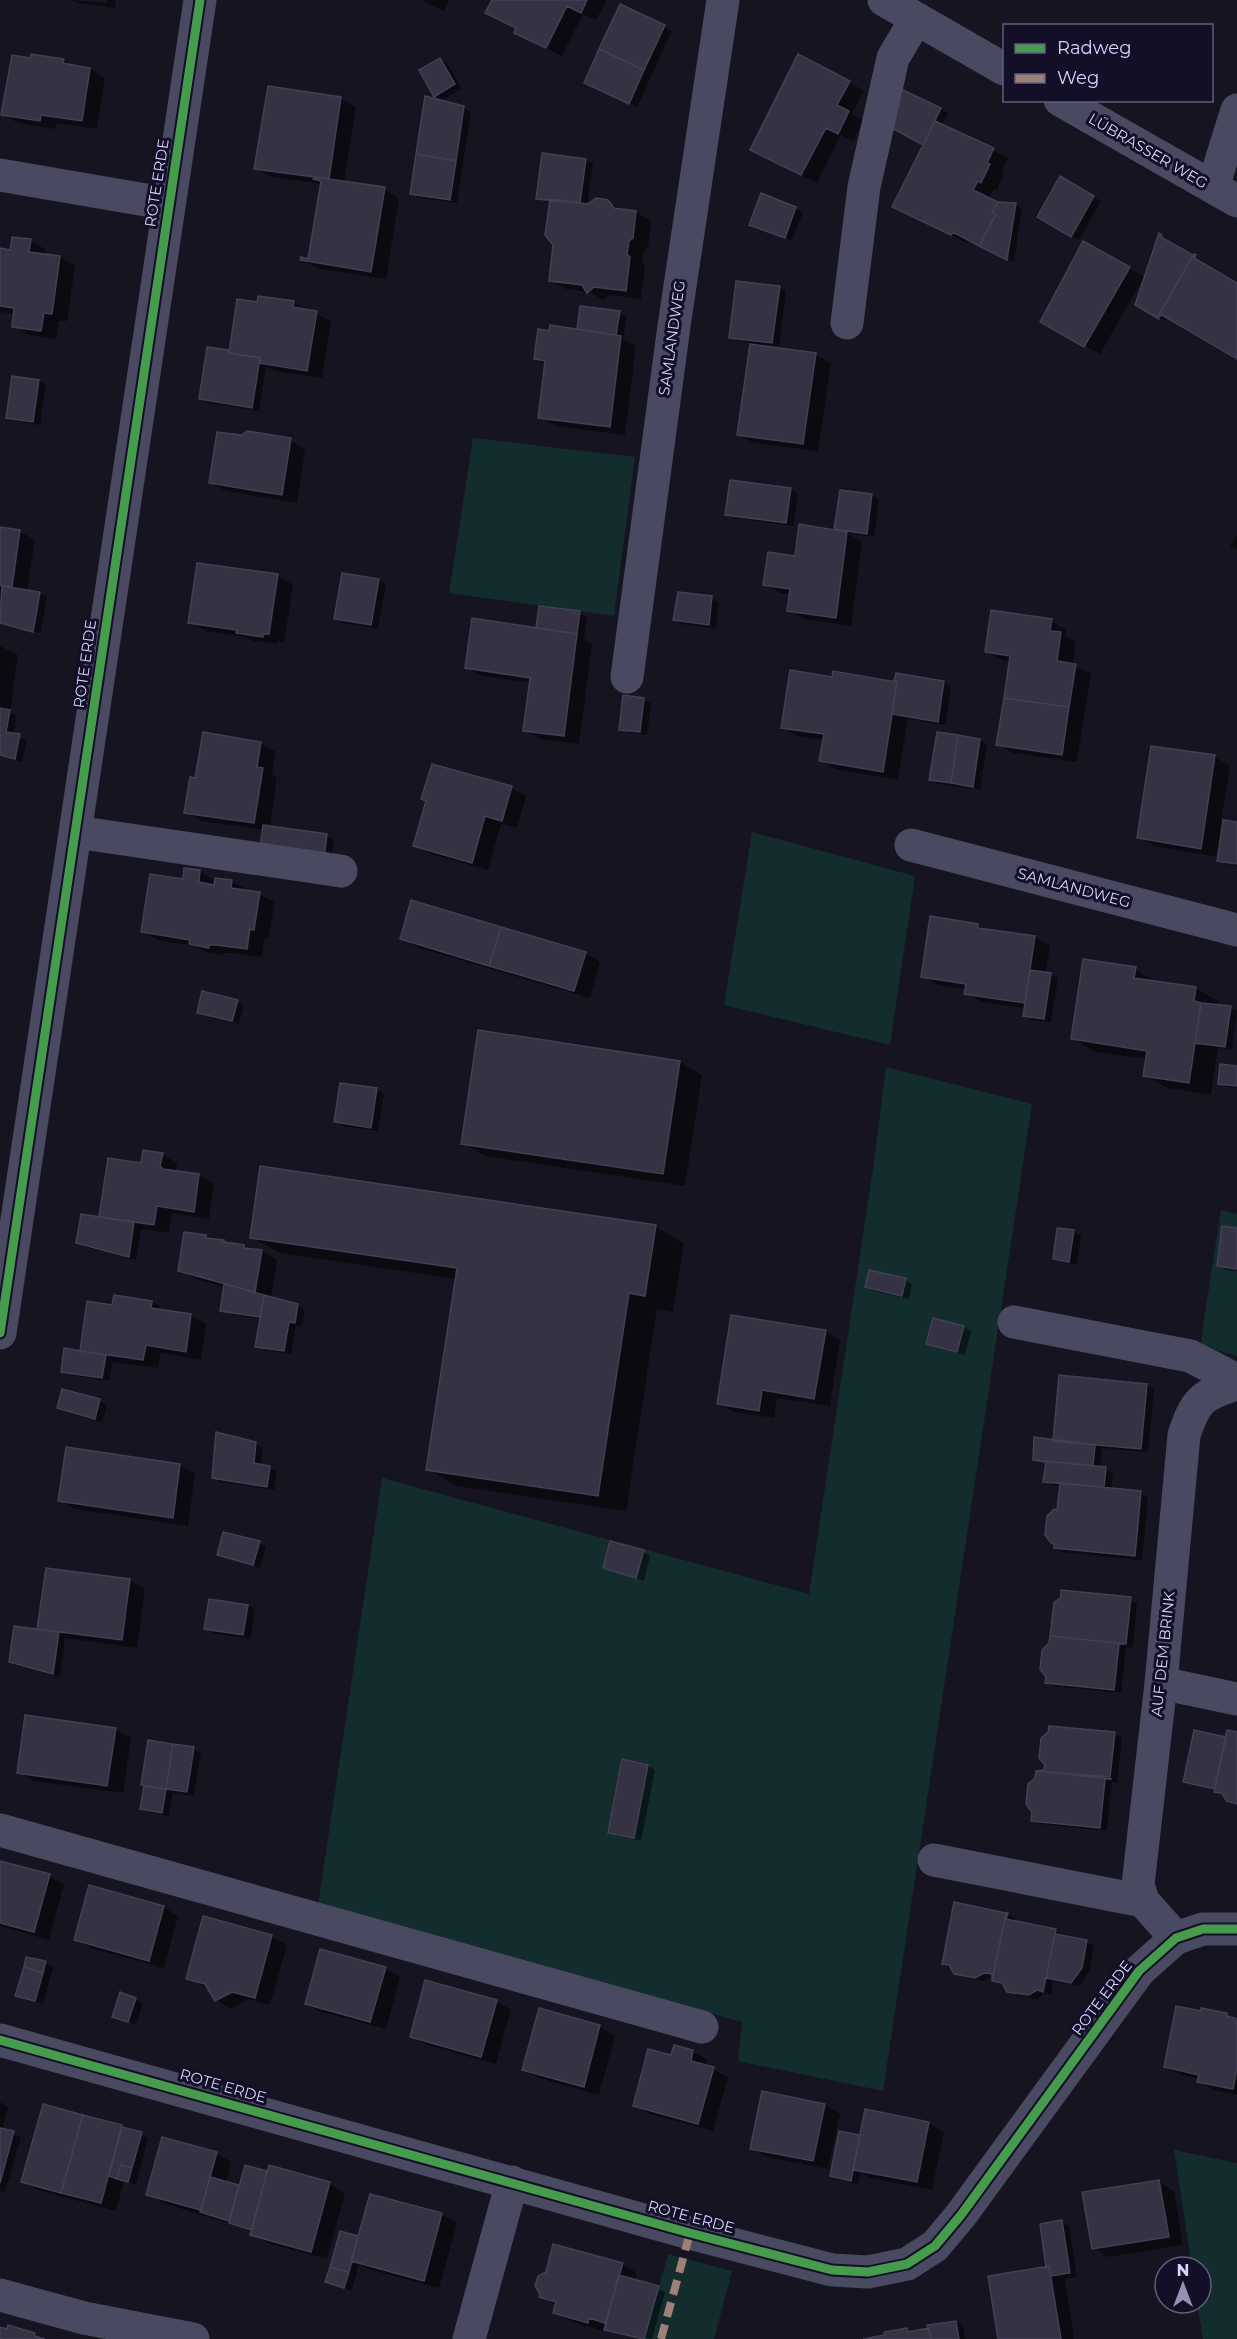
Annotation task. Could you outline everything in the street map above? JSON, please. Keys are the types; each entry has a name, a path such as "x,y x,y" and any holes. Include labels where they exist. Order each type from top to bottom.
{"street":[{"name":"ROTE ERDE","path":"0,1333 200,0"},
{"name":"SAMLANDWEG","path":"627,677 674,326 723,0"},
{"path":"884,0 1003,68"},
{"path":"847,323 864,187 893,58 916,19"},
{"name":"LÜBRASSER WEG","path":"1064,102 1225,194"},
{"path":"1225,194 1237,110"},
{"path":"0,175 169,204"},
{"path":"75,832 341,871"},
{"name":"SAMLANDWEG","path":"911,845 1237,930"},
{"path":"1014,1322 1190,1356 1237,1382"},
{"name":"AUF DEM BRINK","path":"1143,1901 1138,1885 1161,1683 1184,1436 1193,1408 1212,1392 1237,1382"},
{"path":"1161,1683 1237,1699"},
{"path":"0,1830 702,2027"},
{"path":"934,1860 1143,1901 1176,1938"},
{"name":"ROTE ERDE","path":"0,2040 690,2233 832,2270 868,2272 907,2264 935,2246 1139,1971 1176,1938 1203,1929 1237,1929"},
{"path":"469,2339 512,2182"},
{"path":"0,2295 84,2318 193,2339"}],"green space":[{"path":"473,438 635,457 614,616 449,593"},
{"path":"752,832 915,876 890,1045 724,1005"},
{"path":"886,1067 1032,1104 883,2091 738,2061 742,2022 318,1905 382,1478 809,1594 874,1162"},
{"path":"1221,1210 1237,1214 1237,1356 1200,1346"},
{"path":"1174,2150 1237,2163 1237,2339 1203,2339 1199,2315 1213,2315 1213,2255 1190,2255"},
{"path":"668,2254 732,2271 714,2339 644,2339"}],"building":[{"path":"492,0 587,0 581,13 567,6 546,48 514,33 516,28 485,13"},
{"path":"620,4 665,25 644,70 599,49"},
{"path":"599,49 644,70 629,104 584,83"},
{"path":"31,54 64,59 63,63 90,68 82,121 41,115 40,121 1,115 12,55 30,58"},
{"path":"798,54 850,81 837,105 849,111 838,134 826,128 801,175 750,150"},
{"path":"440,58 455,84 434,97 419,70"},
{"path":"268,86 341,97 329,179 254,169"},
{"path":"899,88 941,108 923,145 890,127"},
{"path":"425,96 464,106 456,161 416,154"},
{"path":"935,121 994,148 987,163 990,164 981,183 978,181 973,190 998,202 992,212 996,214 979,246 953,232 951,235 892,207"},
{"path":"542,153 586,159 580,203 536,199"},
{"path":"416,154 456,161 450,200 410,194"},
{"path":"1060,176 1094,196 1071,237 1037,217"},
{"path":"314,177 385,187 371,272 300,260 301,257 308,259 321,181 313,179"},
{"path":"761,193 796,207 785,238 749,225"},
{"path":"596,198 608,200 614,208 636,211 633,238 629,241 627,254 630,257 626,291 594,287 587,293 582,285 549,281 553,245 545,235 550,199 588,204"},
{"path":"998,202 1016,203 1007,260 979,246 996,214 992,212"},
{"path":"1159,233 1161,237 1193,255 1158,317 1159,319 1135,305"},
{"path":"12,237 31,239 29,252 60,256 52,314 44,313 41,331 12,327 14,308 0,306 0,248 10,250"},
{"path":"1083,241 1130,267 1084,347 1040,322"},
{"path":"1194,254 1196,255 1194,258 1237,283 1237,359 1162,315 1158,317"},
{"path":"736,281 780,286 772,343 729,338"},
{"path":"258,296 294,301 293,307 317,311 307,371 259,363 260,358 229,353 237,299 257,302"},
{"path":"580,306 620,311 616,335 577,329"},
{"path":"550,325 621,336 610,427 538,418 545,361 534,359 538,329 549,331"},
{"path":"750,344 816,353 803,444 737,435"},
{"path":"207,347 260,358 252,408 199,399"},
{"path":"12,376 39,380 33,422 6,418"},
{"path":"247,431 291,438 282,495 209,483 217,432 242,435"},
{"path":"730,480 791,488 786,523 725,515"},
{"path":"840,490 872,494 867,534 834,529"},
{"path":"799,524 847,532 836,618 787,611 790,589 763,585 768,552 795,556"},
{"path":"0,527 20,530 12,587 0,585"},
{"path":"197,563 278,574 269,634 263,634 263,637 236,633 237,630 188,623"},
{"path":"342,573 379,579 371,625 334,619"},
{"path":"2,586 40,592 33,632 0,623"},
{"path":"678,592 712,596 709,625 673,620"},
{"path":"539,606 580,611 577,634 536,628"},
{"path":"991,610 1052,619 1050,631 1061,632 1057,661 1076,664 1069,707 1004,698 1010,656 985,652"},
{"path":"472,618 577,634 564,736 523,731 530,678 465,668"},
{"path":"790,670 832,677 833,671 897,682 883,772 819,761 824,734 781,728"},
{"path":"896,673 944,681 938,722 892,714 897,682 894,681"},
{"path":"623,695 644,698 640,732 619,730"},
{"path":"1004,698 1069,707 1062,755 996,745"},
{"path":"0,708 10,710 6,732 20,734 15,759 0,755"},
{"path":"203,732 261,742 257,767 263,768 254,823 184,813 190,777 195,778"},
{"path":"937,732 958,735 951,783 929,780"},
{"path":"958,735 980,739 973,787 951,783"},
{"path":"1151,746 1215,755 1201,849 1137,838"},
{"path":"432,764 512,786 502,821 485,816 472,863 413,846 426,801 421,799"},
{"path":"1223,820 1237,822 1237,864 1217,861"},
{"path":"263,825 327,834 324,858 260,848"},
{"path":"184,868 200,870 199,882 214,885 215,878 232,880 231,888 260,892 254,930 250,929 247,949 216,945 209,945 209,948 189,944 190,940 141,932 150,874 183,879"},
{"path":"411,900 501,927 489,966 400,939"},
{"path":"930,916 978,924 978,928 1035,936 1025,1003 964,994 966,984 921,977"},
{"path":"501,927 586,952 574,991 489,966"},
{"path":"1083,959 1136,967 1134,978 1196,987 1194,1001 1201,1003 1189,1083 1143,1076 1147,1051 1071,1039"},
{"path":"1030,970 1051,973 1044,1019 1023,1016"},
{"path":"202,991 238,1000 232,1021 197,1013"},
{"path":"1201,1003 1231,1006 1225,1047 1195,1043"},
{"path":"478,1030 680,1061 663,1174 461,1144"},
{"path":"1220,1064 1237,1066 1237,1086 1218,1084"},
{"path":"340,1083 377,1088 371,1128 334,1122"},
{"path":"143,1150 163,1153 160,1166 163,1169 199,1174 194,1212 157,1206 154,1225 99,1217 108,1158 141,1163"},
{"path":"260,1166 656,1225 645,1296 629,1293 598,1496 426,1470 457,1268 250,1238"},
{"path":"81,1214 134,1222 129,1257 76,1243"},
{"path":"1222,1226 1237,1228 1237,1269 1217,1266"},
{"path":"1057,1228 1074,1230 1069,1262 1053,1259"},
{"path":"184,1232 244,1245 244,1248 262,1250 255,1292 178,1271"},
{"path":"869,1270 906,1278 902,1296 865,1287"},
{"path":"224,1284 264,1295 260,1317 220,1311"},
{"path":"114,1295 152,1301 151,1308 191,1314 186,1352 146,1345 143,1360 80,1351 87,1301 112,1305"},
{"path":"264,1295 298,1304 295,1323 289,1322 284,1351 255,1347"},
{"path":"731,1315 826,1330 814,1399 762,1390 759,1411 717,1404"},
{"path":"933,1318 964,1326 957,1352 926,1344"},
{"path":"64,1348 106,1355 102,1378 61,1372"},
{"path":"1059,1375 1147,1384 1141,1449 1053,1441"},
{"path":"62,1389 100,1399 95,1419 57,1408"},
{"path":"216,1432 256,1442 254,1463 270,1466 267,1487 212,1478"},
{"path":"1034,1437 1095,1445 1093,1466 1033,1460"},
{"path":"66,1447 180,1464 173,1518 58,1501"},
{"path":"1033,1460 1106,1467 1104,1487 1043,1482 1046,1462"},
{"path":"1060,1483 1141,1491 1135,1556 1054,1548 1054,1543 1051,1543 1045,1535 1047,1516 1054,1509 1057,1510"},
{"path":"223,1532 260,1541 253,1565 217,1555"},
{"path":"610,1541 644,1550 636,1578 603,1568"},
{"path":"46,1568 130,1579 122,1640 37,1629"},
{"path":"1061,1590 1131,1597 1126,1644 1050,1636 1054,1603 1061,1597"},
{"path":"209,1599 248,1605 243,1635 204,1629"},
{"path":"14,1626 59,1632 53,1674 9,1662"},
{"path":"1050,1636 1126,1644 1119,1644 1114,1690 1045,1683 1046,1677 1040,1669 1042,1650 1049,1643"},
{"path":"25,1715 116,1728 107,1786 17,1773"},
{"path":"1049,1726 1115,1732 1110,1777 1036,1771 1044,1770 1045,1765 1039,1758 1041,1738 1048,1732"},
{"path":"1194,1730 1226,1737 1215,1789 1183,1782"},
{"path":"1227,1730 1237,1732 1237,1804 1227,1801 1221,1793 1214,1792"},
{"path":"148,1740 173,1744 166,1789 141,1785"},
{"path":"173,1744 194,1747 187,1792 166,1789"},
{"path":"622,1759 648,1765 634,1838 608,1833"},
{"path":"1036,1771 1112,1779 1105,1779 1100,1828 1031,1821 1032,1812 1026,1804 1028,1784 1035,1778"},
{"path":"144,1786 166,1789 162,1813 140,1809"},
{"path":"0,1861 50,1874 34,1932 0,1923"},
{"path":"89,1885 164,1906 149,1961 74,1940"},
{"path":"954,1902 1006,1913 992,1981 992,1974 984,1973 975,1978 954,1974 949,1965 942,1964"},
{"path":"1006,1913 1008,1913 1006,1919 1056,1929 1043,1992 1037,1990 1029,1995 1007,1992 1002,1983 992,1981"},
{"path":"203,1916 272,1935 255,1998 232,1992 215,2001 205,1984 186,1979"},
{"path":"1055,1934 1087,1940 1082,1968 1071,1983 1046,1978"},
{"path":"320,1949 386,1967 370,2022 305,2004"},
{"path":"26,1957 46,1961 43,1973 24,1967"},
{"path":"24,1967 43,1973 35,2001 15,1996"},
{"path":"425,1980 497,2000 481,2057 410,2037"},
{"path":"120,1992 136,1998 128,2022 112,2017"},
{"path":"1176,2006 1227,2013 1227,2016 1237,2019 1237,2068 1233,2089 1197,2082 1199,2075 1164,2067"},
{"path":"539,2008 600,2025 584,2087 522,2070"},
{"path":"674,2045 693,2050 691,2061 714,2067 698,2124 633,2106 648,2049 671,2055"},
{"path":"762,2091 825,2104 813,2161 750,2149"},
{"path":"43,2104 83,2115 61,2193 21,2182"},
{"path":"865,2109 929,2122 917,2182 853,2170"},
{"path":"83,2115 122,2125 101,2203 61,2193"},
{"path":"122,2127 142,2132 132,2168 121,2165 117,2179 109,2176"},
{"path":"0,2128 14,2131 0,2183"},
{"path":"839,2131 860,2135 851,2181 830,2176"},
{"path":"162,2137 217,2152 201,2210 146,2195"},
{"path":"121,2165 132,2168 128,2182 117,2179"},
{"path":"245,2165 267,2171 252,2230 229,2223"},
{"path":"269,2165 330,2182 311,2252 250,2235"},
{"path":"210,2177 239,2185 229,2221 200,2212"},
{"path":"1159,2180 1169,2237 1092,2249 1082,2192"},
{"path":"370,2194 442,2213 424,2281 351,2261"},
{"path":"1062,2220 1070,2273 1051,2276 1049,2266 1046,2267 1040,2224"},
{"path":"340,2231 358,2236 349,2272 330,2267"},
{"path":"553,2244 623,2263 605,2323 589,2318 588,2323 553,2313 556,2302 539,2297 540,2294 535,2286 538,2276 546,2272"},
{"path":"1049,2266 1061,2339 998,2339 988,2276"},
{"path":"330,2267 349,2272 344,2288 325,2282"},
{"path":"619,2275 659,2286 644,2339 604,2330"},
{"path":"956,2321 959,2339 931,2339 927,2325"},
{"path":"8,2325 35,2333 34,2336 45,2339 0,2339 0,2327 7,2329"},
{"path":"907,2328 908,2332 929,2328 931,2339 863,2339 885,2335 884,2332"}],"marked path":[{"path":"661,2339 690,2233"}],"cycle path":[{"path":"0,1333 200,0"},
{"path":"0,2040 690,2233 832,2270 868,2272 907,2264 935,2246 961,2215 1139,1971 1176,1938 1203,1929 1237,1929"}]}
